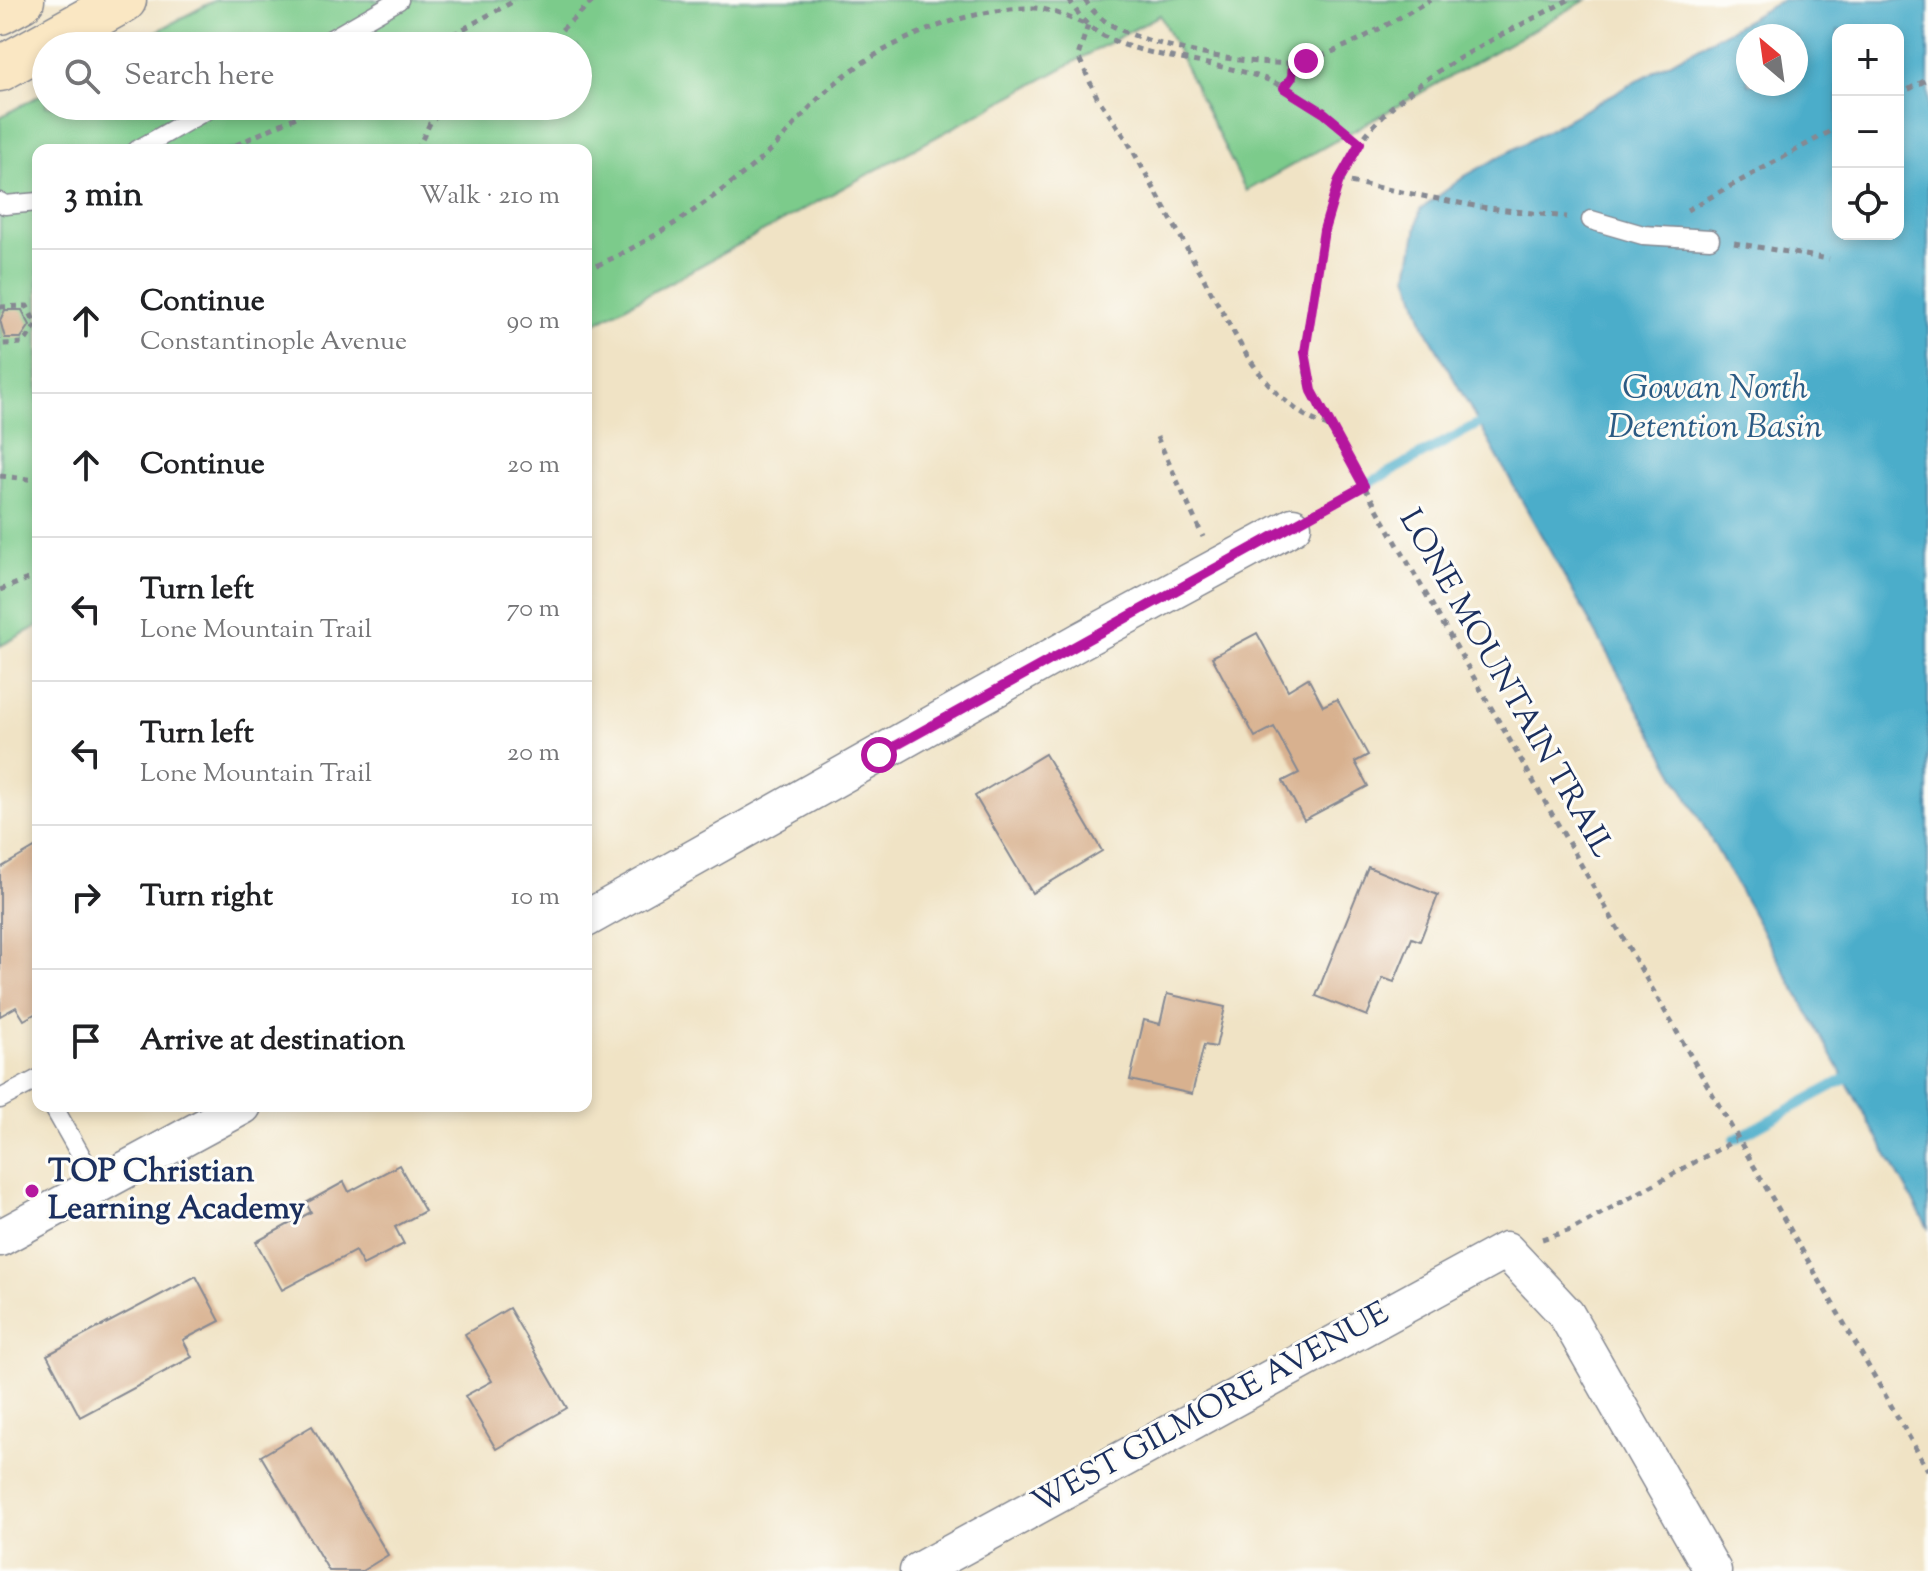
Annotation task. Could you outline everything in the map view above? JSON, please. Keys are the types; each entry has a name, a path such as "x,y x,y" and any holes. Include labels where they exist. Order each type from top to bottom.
{"main road":[{"path":"0,12 22,0"},
{"path":"66,32 124,0"},
{"path":"0,69 32,51"}],"street":[{"path":"592,916 1293,526"},
{"path":"0,1238 232,1112"},
{"path":"1506,1250 1566,1314 1713,1571"},
{"name":"WEST GILMORE AVENUE","path":"918,1571 1422,1293 1506,1250"}],"lane":[{"path":"343,32 399,0"},
{"path":"148,144 190,120"},
{"path":"0,202 5,205 32,203"},
{"path":"1591,220 1643,235 1710,239"},
{"path":"0,1099 32,1082"},
{"path":"56,1112 97,1184"}],"path":[{"path":"458,32 516,0"},
{"path":"559,32 594,0"},
{"path":"1069,0 1088,25"},
{"path":"1085,0 1117,28 1141,37 1250,62 1293,63 1354,42 1430,0"},
{"name":"LONE MOUNTAIN TRAIL","path":"1568,0 1445,69 1411,92 1360,143 1339,180 1324,230 1305,352 1307,379 1364,486 1735,1139 1928,1470"},
{"path":"592,268 622,255 686,217 763,157 833,85 874,56 919,32 963,18 1037,8 1088,25 1130,46 1239,70 1284,88 1324,113 1360,143"},
{"path":"1088,25 1078,56 1097,97 1127,140 1244,351 1265,382 1314,422 1331,427"},
{"path":"1284,88 1292,77 1293,63"},
{"path":"1904,92 1928,79"},
{"path":"238,144 290,120"},
{"path":"420,144 433,120"},
{"path":"1710,239 1829,259"},
{"path":"0,307 27,306 32,318"},
{"path":"0,339 3,344 24,343 32,331"},
{"path":"1157,437 1215,568"},
{"path":"0,476 32,479"},
{"path":"1293,526 1364,486"},
{"path":"0,590 32,577"},
{"path":"1506,1250 1571,1230 1735,1139"}],"green space":[{"path":"215,0 1586,0 1246,191 1160,15 592,325 592,144 32,144 32,629 0,646 0,117 32,100 32,120 592,120 592,32 156,32"}],"water":[{"name":"Gowan North Detention Basin","path":"1783,0 1928,0 1928,1228 1425,327 1408,275 1420,210 1465,176 1736,26 1736,96 1808,96 1808,24 1740,24"}],"building":[{"path":"5,310 22,310 30,325 21,338 5,338 0,320"},
{"path":"1257,633 1288,690 1308,678 1323,706 1337,699 1368,755 1355,762 1368,786 1304,820 1283,781 1299,773 1274,727 1255,737 1212,657"},
{"path":"1045,754 1102,851 1032,893 975,796"},
{"path":"32,849 32,1015 24,1020 16,1007 0,1016 0,868"},
{"path":"1368,867 1438,895 1420,941 1412,938 1394,982 1383,978 1367,1016 1316,996"},
{"path":"1167,994 1225,1007 1216,1047 1204,1045 1192,1094 1130,1080 1144,1020 1160,1024"},
{"path":"399,1165 425,1211 395,1227 404,1244 363,1265 355,1251 282,1290 256,1242 311,1212 306,1203 344,1182 349,1192"},
{"path":"196,1276 220,1321 183,1340 192,1357 80,1417 47,1355"},
{"path":"509,1308 567,1408 496,1449 465,1396 492,1381 465,1334"},
{"path":"312,1426 388,1555 362,1571 329,1571 261,1456"}],"waterway":[{"path":"1364,486 1485,420"},
{"path":"1735,1139 1856,1073"}],"place":[{"name":"TOP Christian Learning Academy","path":"32,1191"}],"route":[{"path":"879,755 1364,486 1312,391 1307,379 1305,352 1324,230 1339,180 1360,143 1324,113 1284,88 1292,77 1293,63 1306,61"}]}
